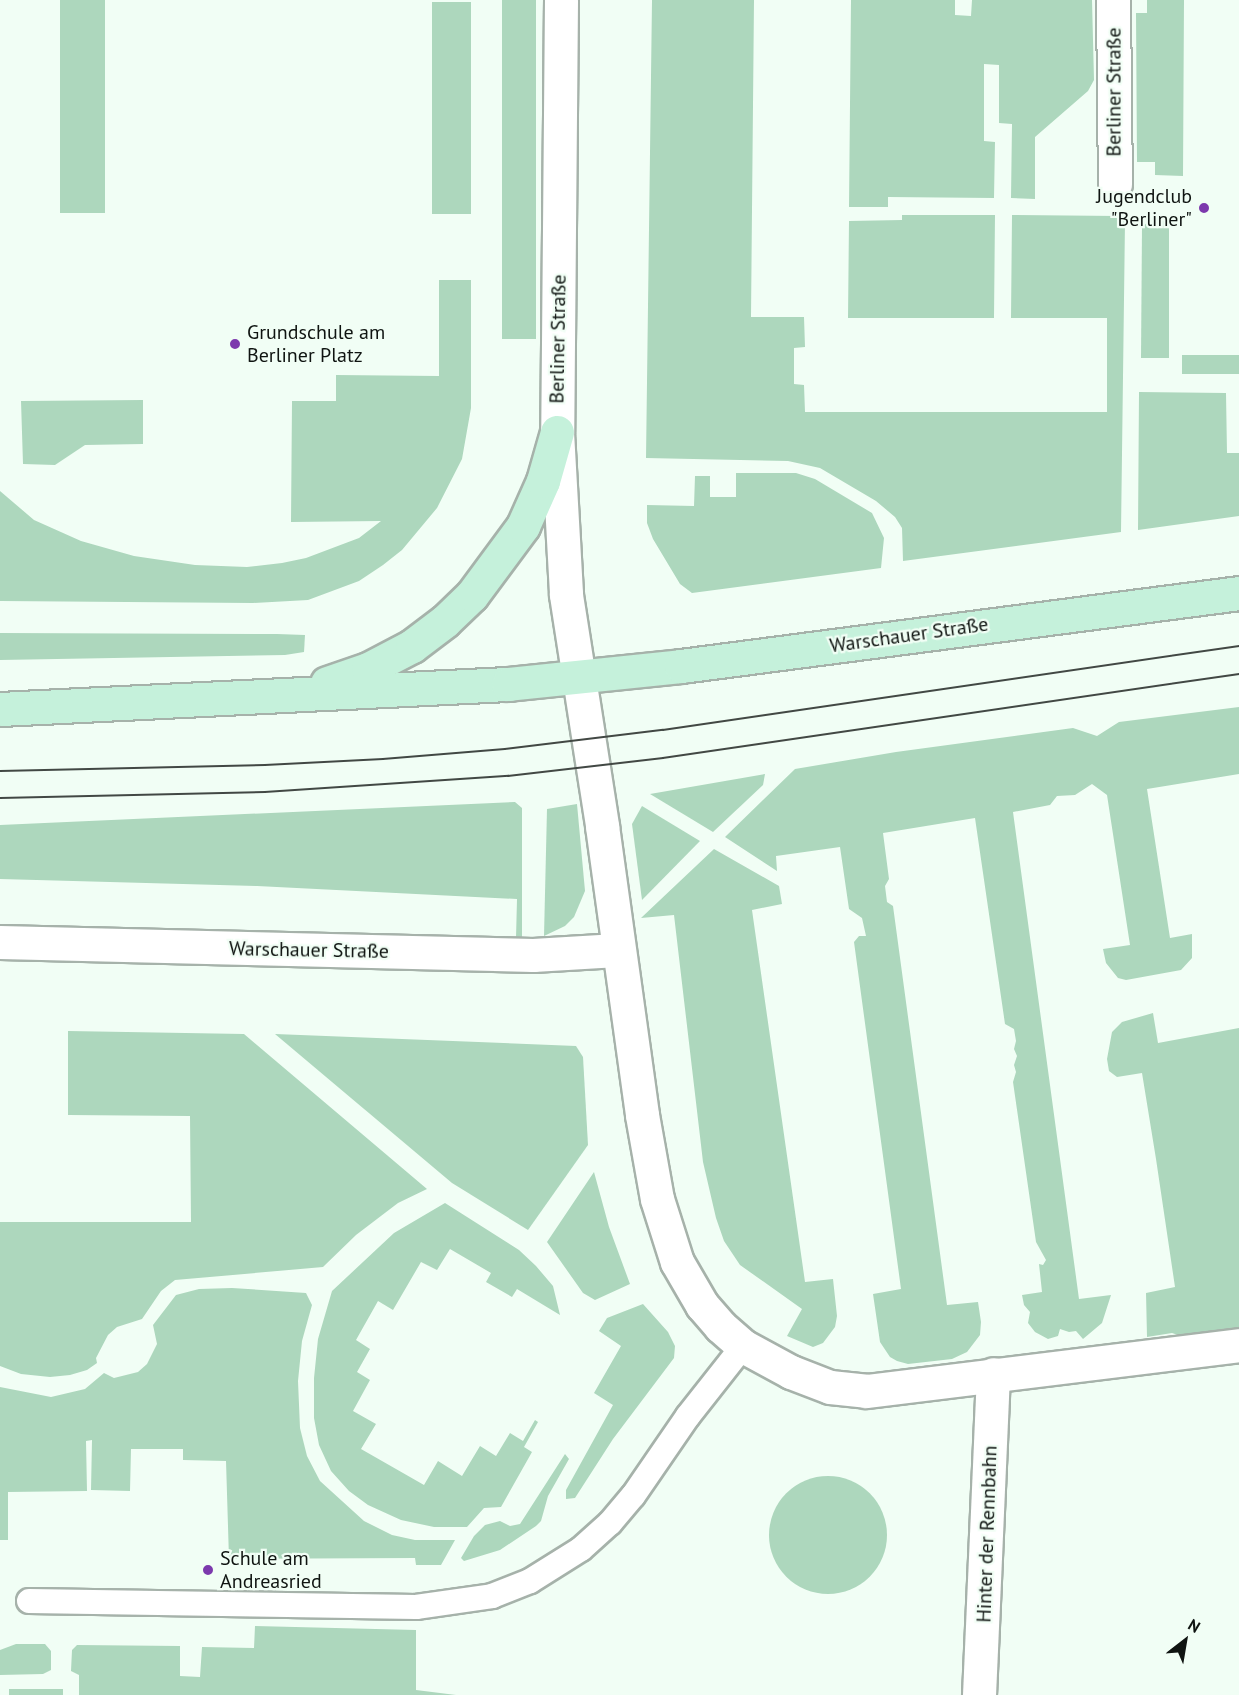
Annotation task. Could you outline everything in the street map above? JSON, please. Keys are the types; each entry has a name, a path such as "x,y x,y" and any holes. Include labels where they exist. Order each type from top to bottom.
{"street":[{"name":"Berliner Straße","path":"561,0 557,432 566,595 578,676"},
{"name":"Berliner Straße","path":"1113,0 1115,184"},
{"path":"290,695 368,669 412,645 445,621 472,595 523,526 543,481 557,432"},
{"name":"Warschauer Straße","path":"0,709 508,684 681,666 1239,593"},
{"path":"578,676 602,826 617,950 657,1199 677,1262 702,1305 720,1326 743,1346 791,1372 830,1387 866,1391 1239,1345"},
{"name":"Warschauer Straße","path":"0,942 533,955 617,950"},
{"name":"Hinter der Rennbahn","path":"979,1695 993,1374"}],"lane":[{"path":"29,1601 416,1607 492,1596 530,1581 581,1549 610,1523 633,1496 682,1425 743,1346"}],"green space":[{"path":"60,0 105,0 105,213 60,213"},
{"path":"502,0 536,0 536,339 502,339"},
{"path":"652,0 754,0 751,317 804,317 805,347 794,348 794,384 804,385 805,412 1107,412 1107,318 1011,318 1012,215 1118,216 1125,222 1121,532 903,561 902,528 895,517 876,501 820,468 788,461 646,458"},
{"path":"851,0 955,0 955,15 971,16 972,0 1092,0 1094,80 1088,91 1035,137 1035,199 1011,198 1012,124 999,123 999,65 984,64 984,141 995,142 994,198 888,197 888,207 849,207"},
{"path":"1147,0 1184,0 1183,176 1155,175 1155,162 1137,162 1136,13 1147,13"},
{"path":"432,2 471,2 471,214 432,214"},
{"path":"902,215 995,215 994,318 848,318 849,221 902,220"},
{"path":"1150,220 1169,221 1169,358 1141,358 1142,227"},
{"path":"439,280 471,280 471,408 462,459 437,508 402,550 383,565 359,581 308,600 253,603 0,601 0,491 34,520 81,541 134,556 195,565 247,567 282,563 306,558 359,538 381,521 291,522 292,401 336,401 336,375 439,376"},
{"path":"1182,355 1239,355 1239,374 1182,374"},
{"path":"1139,392 1226,393 1227,453 1239,453 1239,516 1138,530"},
{"path":"143,400 143,444 85,445 55,465 23,464 21,401"},
{"path":"736,473 796,473 815,479 872,513 884,538 881,568 692,593 680,584 653,539 647,523 647,505 694,506 695,476 710,476 710,497 736,497"},
{"path":"0,633 305,635 304,652 285,655 0,660"},
{"path":"1239,707 1239,774 1147,789 1170,938 1192,934 1192,958 1181,970 1126,980 1118,978 1106,963 1103,949 1130,945 1107,795 1092,784 1075,795 1057,796 1050,805 1013,812 1079,1299 1111,1295 1102,1323 1083,1339 1076,1331 1069,1332 1060,1329 1058,1336 1048,1339 1035,1332 1028,1323 1030,1312 1024,1305 1022,1295 1042,1292 1039,1264 1043,1265 1046,1260 1036,1242 1013,1082 1016,1072 1014,1065 1017,1056 1014,1049 1016,1041 1014,1029 1005,1024 975,818 883,833 889,879 885,886 887,902 893,906 947,1305 978,1302 981,1322 980,1335 967,1352 952,1359 908,1364 897,1361 890,1357 880,1342 873,1294 901,1289 854,942 859,936 866,936 862,918 849,909 840,847 776,856 777,871 725,837 795,769 896,752 1073,728 1097,736 1119,722"},
{"path":"765,774 763,785 713,832 650,794"},
{"path":"515,802 522,808 522,938 516,938 517,899 257,886 0,879 0,825"},
{"path":"577,804 585,891 574,917 565,926 544,936 547,809"},
{"path":"642,806 700,841 642,900 632,824"},
{"path":"714,849 779,886 782,904 752,910 805,1282 833,1279 837,1316 835,1327 823,1343 813,1347 787,1336 802,1309 740,1265 724,1241 716,1218 703,1162 674,915 641,918"},
{"path":"1153,1013 1158,1043 1239,1028 1239,1329 1187,1338 1172,1333 1147,1337 1146,1293 1175,1287 1142,1073 1117,1077 1109,1071 1107,1059 1112,1032 1122,1022"},
{"path":"68,1031 244,1034 427,1189 398,1203 356,1235 323,1267 175,1280 161,1291 142,1319 117,1327 108,1335 96,1358 97,1363 87,1370 50,1377 21,1374 0,1366 0,1222 191,1222 190,1116 68,1115"},
{"path":"275,1034 576,1046 583,1057 588,1145 528,1230 452,1183"},
{"path":"594,1172 609,1227 630,1284 595,1300 583,1293 547,1242"},
{"path":"445,1203 519,1250 536,1266 553,1286 560,1315 517,1289 512,1297 486,1282 491,1273 450,1249 437,1270 421,1262 393,1310 378,1301 356,1340 370,1349 357,1372 370,1380 353,1411 376,1424 361,1449 424,1485 438,1461 462,1476 480,1446 496,1456 510,1433 523,1441 535,1420 538,1422 524,1447 532,1452 501,1507 484,1508 467,1527 434,1527 401,1520 368,1505 349,1491 331,1471 319,1445 314,1418 314,1378 318,1339 332,1291 394,1233"},
{"path":"232,1288 306,1293 312,1305 302,1341 298,1381 300,1428 307,1456 320,1481 364,1521 392,1535 415,1540 455,1540 441,1565 416,1565 415,1558 229,1559 226,1461 183,1460 183,1449 131,1449 130,1491 91,1490 92,1440 86,1441 87,1491 8,1492 8,1540 0,1540 0,1387 51,1397 85,1389 104,1373 114,1378 138,1372 147,1364 157,1344 153,1325 176,1295 199,1289"},
{"path":"643,1304 668,1332 675,1346 674,1358 613,1439 575,1498 566,1499 566,1490 613,1405 594,1393 621,1346 599,1331 607,1318"},
{"path":"565,1454 569,1459 548,1496 541,1521 500,1550 464,1561 461,1558 474,1536 485,1525 500,1521 510,1526 520,1524"},
{"path":"828,1476 851,1480 870,1493 883,1512 887,1535 883,1558 870,1577 851,1590 828,1594 805,1590 786,1577 773,1558 769,1535 773,1512 786,1493 805,1480"},
{"path":"255,1626 416,1630 416,1690 456,1695 79,1695 79,1675 71,1671 72,1650 77,1645 180,1646 180,1676 200,1677 202,1647 254,1648"},
{"path":"16,1644 45,1644 51,1651 51,1670 43,1674 0,1675 0,1650"},
{"path":"9,1689 63,1689 63,1695 9,1695"}],"tram line":[{"path":"0,771 265,765 383,759 505,749 663,730 1239,646"},
{"path":"0,798 265,792 508,776 663,758 1239,674"}],"place":[{"name":"Jugendclub \"Berliner\"","path":"1204,208"},
{"name":"Grundschule am Berliner Platz","path":"235,344"},
{"name":"Schule am Andreasried","path":"208,1570"}]}
